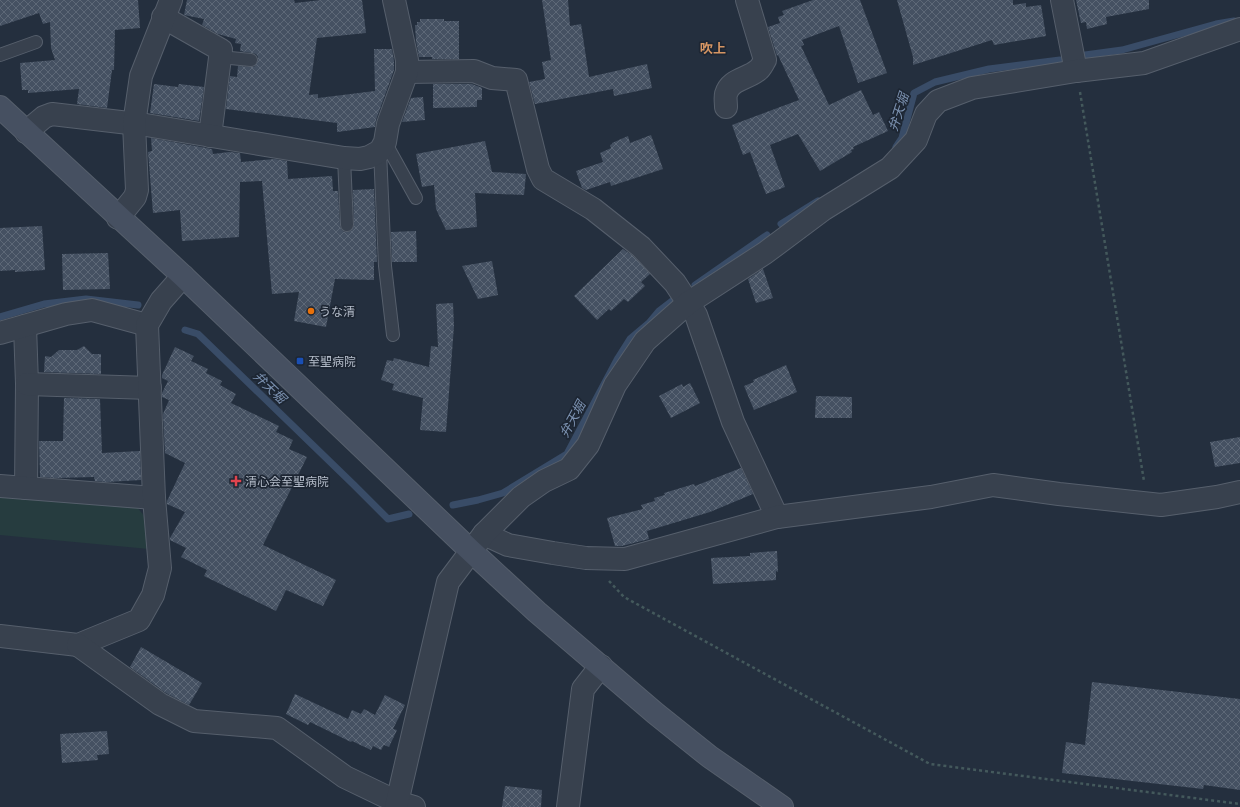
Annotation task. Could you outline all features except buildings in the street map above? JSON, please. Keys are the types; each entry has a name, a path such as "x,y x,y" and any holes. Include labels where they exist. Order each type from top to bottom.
{"street":[{"path":"26,132 44,117 52,114 134,124 344,158 369,157 383,147 388,124 407,72 407,60 394,0"},
{"path":"726,107 726,94 730,86 760,69 765,60 747,0"},
{"path":"1062,0 1076,72"},
{"path":"118,218 135,197 137,190 134,124 141,76 167,9 221,50 210,136"},
{"path":"78,645 167,708 194,721 277,728 344,777 402,805 448,582 484,534 521,497 544,481 569,469 588,445 615,385 645,341 688,303 765,253 824,209 890,168 916,140 926,114 938,101 972,88 1144,63 1240,29"},
{"path":"407,72 474,71 492,78 516,80 538,169 543,179 593,209 641,247 676,283 696,315 733,422 777,517"},
{"path":"0,107 118,218 183,276 537,612 710,757 782,807"},
{"path":"0,636 78,645 139,620 153,595 160,568 154,498 148,325 161,301 183,276"},
{"path":"0,333 66,314 92,310 148,325"},
{"path":"25,326 27,384 26,488"},
{"path":"27,384 150,388"},
{"path":"484,534 508,545 586,558 625,559 777,517 930,497 993,485 1161,505 1240,492"},
{"path":"0,486 154,498"},
{"path":"568,807 583,689 601,666"}],"lane":[{"path":"0,54 36,42"},
{"path":"220,57 251,60"},
{"path":"383,147 416,198"},
{"path":"383,147 385,266 392,335"},
{"path":"344,158 347,225"}],"path":[{"path":"1076,72 1148,504"},
{"path":"586,558 624,597 930,764 1240,804"}],"green space":[{"path":"0,494 137,507 149,522 149,549 0,535"}],"waterway":[{"name":"弁天堀","path":"1085,55 1122,50 1216,24 1234,21"},
{"name":"弁天堀","path":"896,147 902,138 914,93 935,82 989,69 1060,60"},
{"name":"弁天堀","path":"781,224 818,201"},
{"name":"弁天堀","path":"695,285 767,235"},
{"name":"弁天堀","path":"453,505 503,493 567,454 618,358 630,339 649,323 659,311 676,298"},
{"name":"弁天堀","path":"0,317 44,304 86,299 138,305"},
{"name":"弁天堀","path":"185,330 198,334 388,519 409,514"}],"place":[{"name":"うな清","path":"311,311"},
{"name":"至聖病院","path":"300,361"},
{"name":"清心会至聖病院","path":"236,481"}],"district":[{"name":"吹上","path":"713,48"}]}
